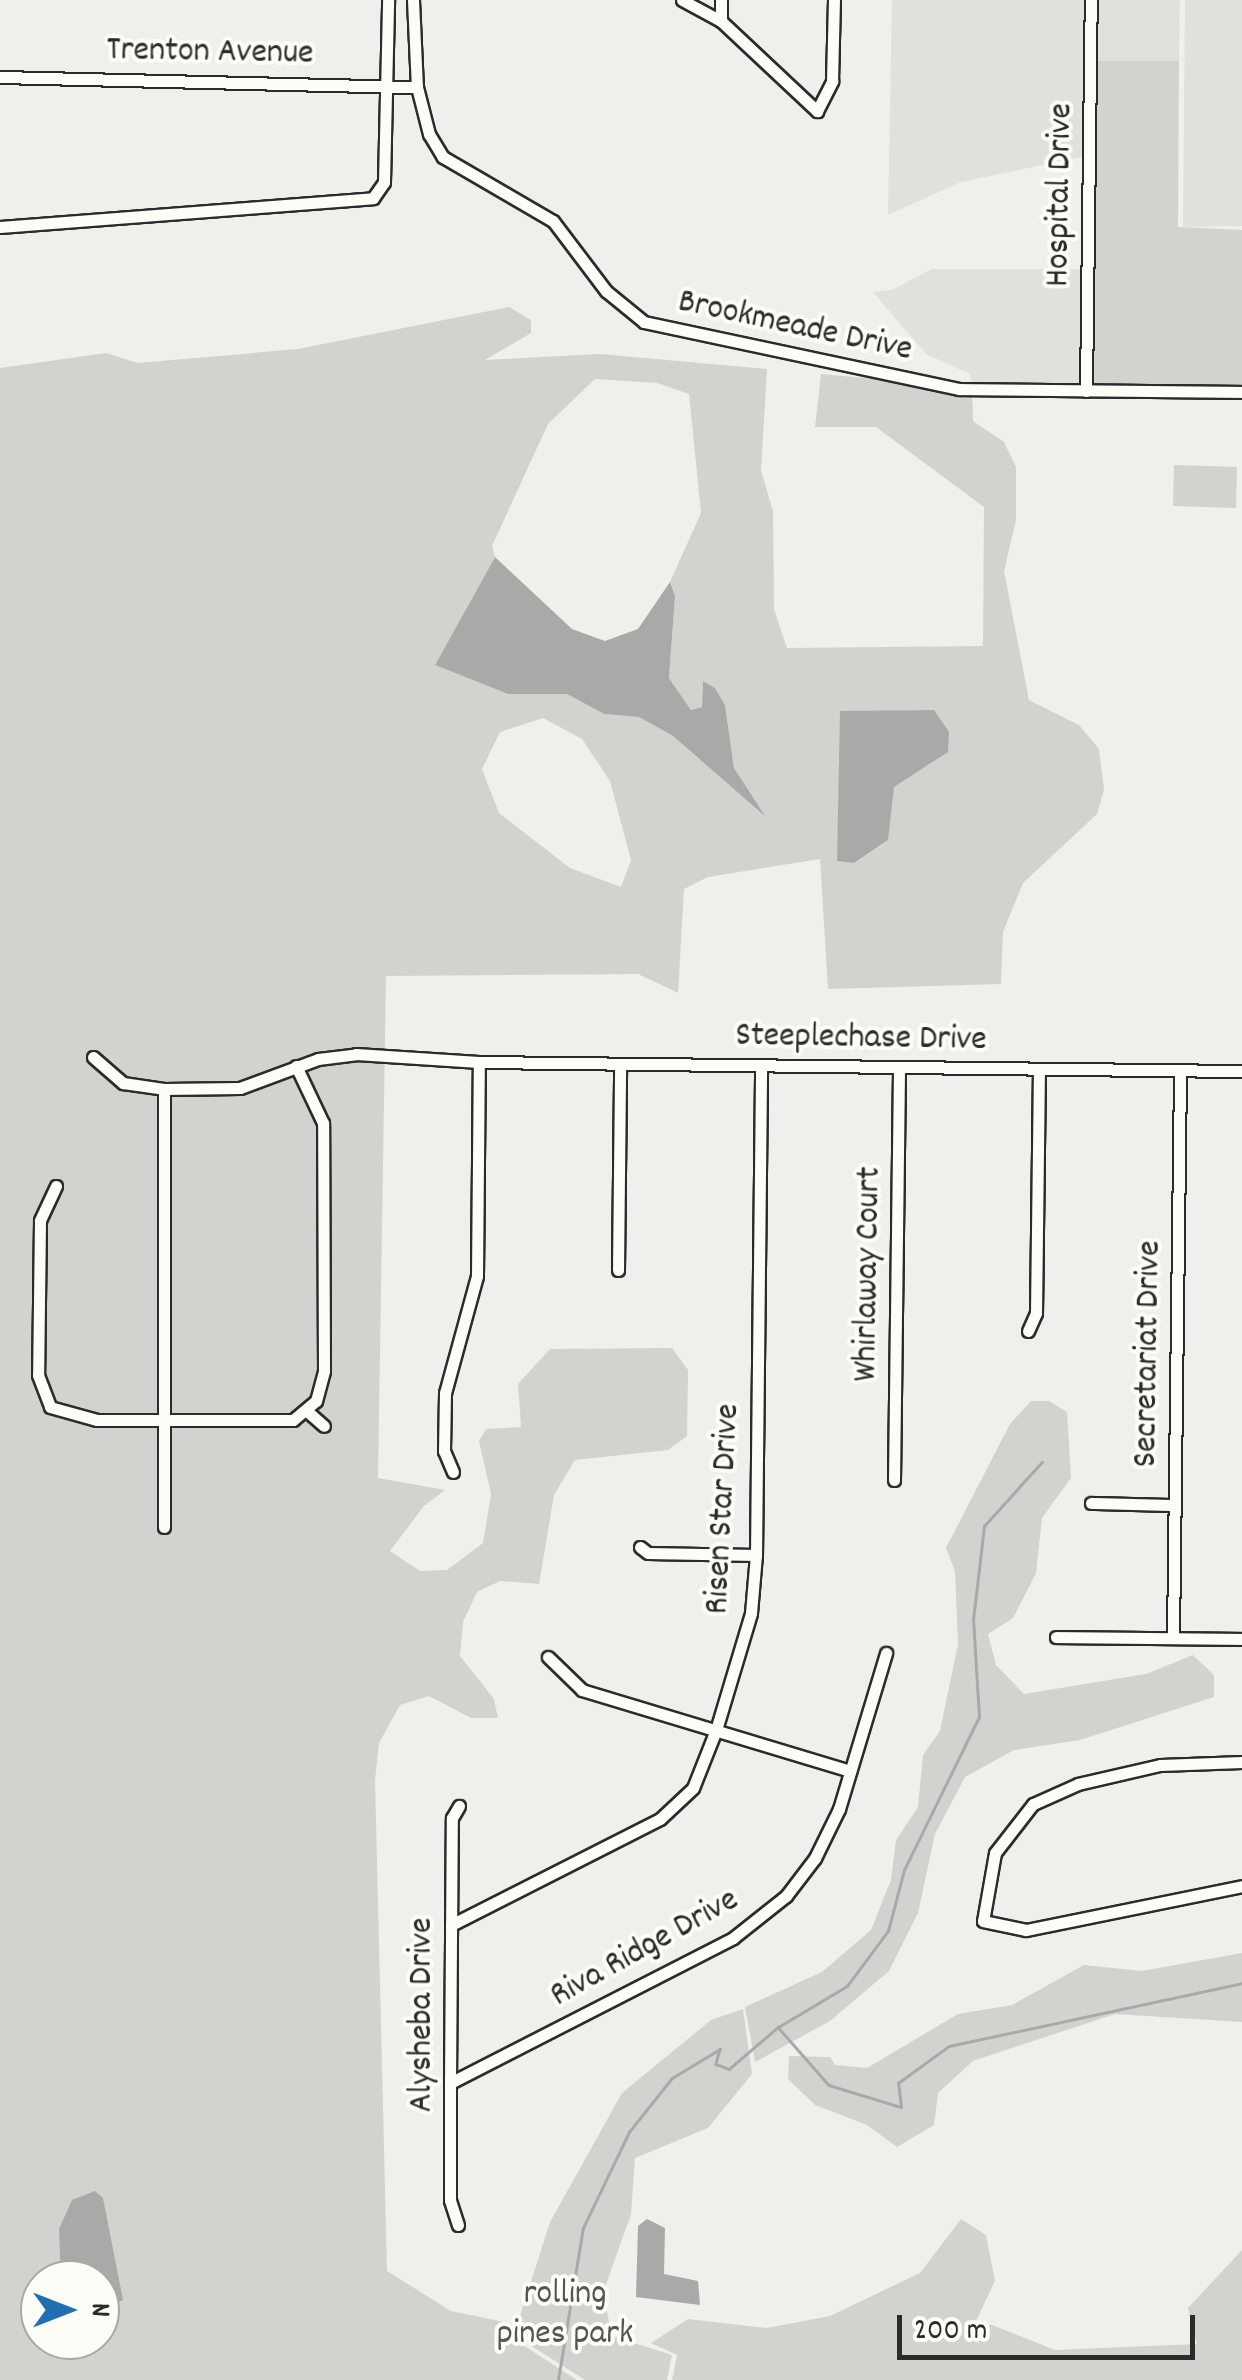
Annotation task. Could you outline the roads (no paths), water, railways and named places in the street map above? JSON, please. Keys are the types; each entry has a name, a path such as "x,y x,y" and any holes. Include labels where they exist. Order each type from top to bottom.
{"street":[{"path":"0,227 366,199 383,186 388,0"},
{"name":"Brookmeade Drive","path":"413,0 417,88 429,134 444,157 553,220 606,292 644,322 670,332 959,389 1242,392"},
{"path":"682,0 721,22 817,112 832,81 834,0"},
{"path":"721,0 721,22"},
{"name":"Hospital Drive","path":"1086,391 1092,0"},
{"name":"Trenton Avenue","path":"0,76 386,84 417,88"},
{"name":"Steeplechase Drive","path":"93,1057 123,1083 164,1089 240,1088 296,1066 356,1054 479,1062 1242,1071"},
{"path":"453,1472 444,1451 445,1393 477,1276 479,1062"},
{"path":"618,1270 620,1064"},
{"path":"296,1066 317,1106 323,1134 324,1372 308,1412"},
{"name":"Risen Star Drive","path":"451,1925 660,1819 693,1788 716,1730 751,1613 756,1555 761,1066"},
{"name":"Whirlaway Court","path":"894,1480 899,1067"},
{"path":"1028,1332 1036,1313 1039,1069"},
{"name":"Secretariat Drive","path":"1173,1638 1180,1070"},
{"path":"164,1089 164,1528"},
{"path":"56,1186 40,1222 41,1392 50,1406 72,1418 271,1423 308,1412"},
{"path":"308,1412 324,1426"},
{"path":"1090,1503 1174,1505"},
{"path":"640,1547 648,1554 756,1555"},
{"path":"1056,1637 1242,1639"},
{"name":"Riva Ridge Drive","path":"450,2083 751,1927 815,1858 850,1771 886,1653"},
{"path":"548,1656 582,1690 850,1771"},
{"path":"1242,1762 1160,1765 1078,1784 1033,1804 995,1853 983,1921 1000,1929 1043,1928 1242,1886"},
{"name":"Alysheba Drive","path":"458,2225 450,2200 450,2083 452,1818 460,1806"}],"waterway":[{"path":"780,2026 847,1986 888,1931 904,1870 979,1717 973,1620 984,1526 1042,1462"},
{"path":"558,2380 583,2228 629,2132 672,2078 720,2049 716,2064 729,2069 778,2027 829,2085 901,2107 898,2083 949,2046 1242,1983"}],"park label":[{"name":"rolling pines park","path":"565,2315"}]}
